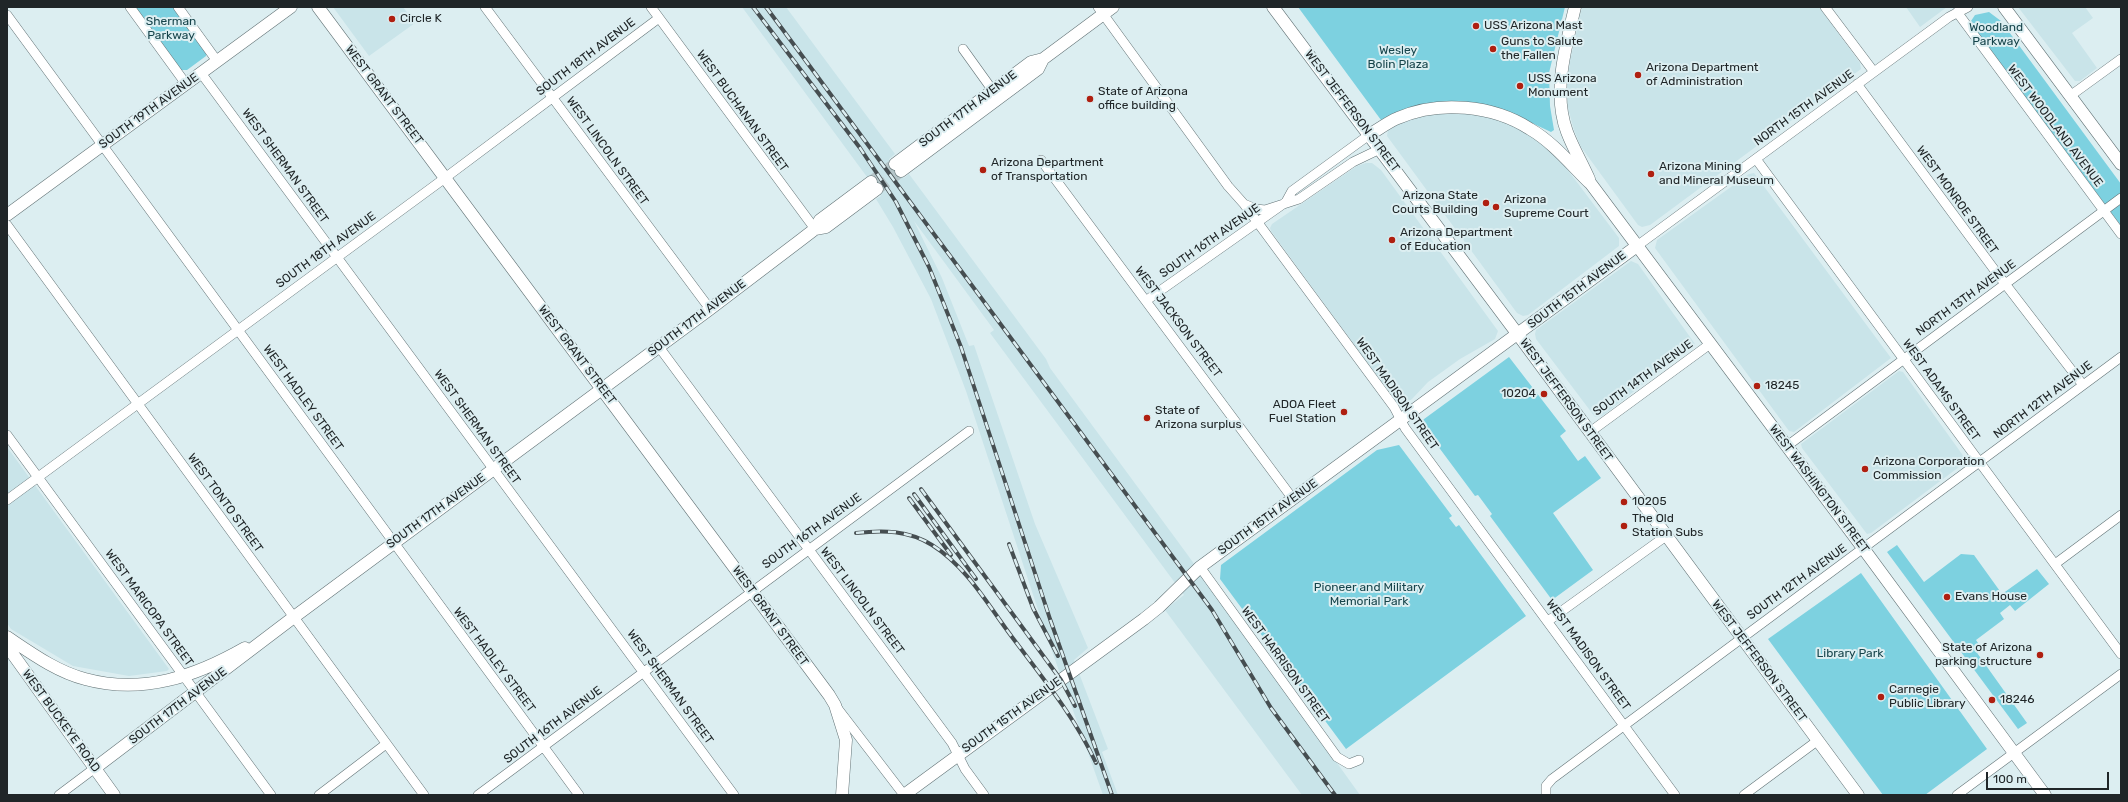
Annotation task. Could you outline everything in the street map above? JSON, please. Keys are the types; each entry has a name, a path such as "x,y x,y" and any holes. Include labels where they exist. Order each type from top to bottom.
{"main road":[{"name":"SOUTH 19TH AVENUE","path":"7,215 291,7"},
{"name":"WEST GRANT STREET","path":"318,7 835,705 846,740 842,795"},
{"name":"SOUTH 17TH AVENUE","path":"898,168 996,94 1032,62 1043,59 1100,11 1113,7"},
{"name":"WEST JEFFERSON STREET","path":"1273,7 1518,334 1858,795"},
{"name":"WEST WASHINGTON STREET","path":"1575,7 1563,60 1561,92 1566,130 1591,184"},
{"path":"2004,7 2121,164"},
{"name":"WEST WASHINGTON STREET","path":"1369,135 1398,118 1422,111 1452,107 1494,113 1530,128 1563,155 1591,184 1863,548 2045,795"},
{"name":"SOUTH 17TH AVENUE","path":"95,768 393,543 710,310 815,229 820,220 874,186"},
{"name":"SOUTH 15TH AVENUE","path":"904,795 1144,619 1159,607 1200,567 1636,246"},
{"path":"7,637 33,655 61,670 84,679 109,684 159,684 185,677 206,669 231,656 294,617"},
{"name":"WEST BUCKEYE ROAD","path":"7,646 114,795"}],"street":[{"path":"130,7 186,84"},
{"path":"178,7 218,61"},
{"name":"WEST LINCOLN STREET","path":"485,7 710,310"},
{"name":"WEST BUCHANAN STREET","path":"651,7 815,229"},
{"path":"1825,7 1874,72"},
{"name":"NORTH 15TH AVENUE","path":"1636,246 1957,12 1968,7"},
{"name":"WEST MADISON STREET","path":"1100,11 1228,186 1244,204 1394,408 1401,420 1675,795"},
{"name":"WEST WOODLAND AVENUE","path":"1957,12 2121,234"},
{"name":"WEST HADLEY STREET","path":"7,16 579,795"},
{"name":"SOUTH 18TH AVENUE","path":"7,500 445,178 659,18"},
{"path":"963,49 996,94"},
{"path":"2070,96 2121,59"},
{"name":"WEST SHERMAN STREET","path":"201,73 734,795"},
{"name":"WEST MONROE STREET","path":"1857,84 2005,284 2083,386"},
{"name":"SOUTH 16TH AVENUE","path":"1147,300 1286,202 1292,190 1369,135"},
{"name":"SOUTH 16TH AVENUE","path":"1244,204 1256,209 1265,210 1299,199 1353,162 1380,149"},
{"name":"WEST ADAMS STREET","path":"1756,159 2121,654"},
{"name":"WEST JACKSON STREET","path":"1041,160 1147,300 1293,499"},
{"name":"NORTH 13TH AVENUE","path":"1787,446 2121,198"},
{"name":"WEST TONTO STREET","path":"7,225 424,795"},
{"name":"SOUTH 14TH AVENUE","path":"1590,432 1710,344"},
{"name":"WEST LINCOLN STREET","path":"659,347 952,743 965,769 984,795"},
{"name":"NORTH 12TH AVENUE","path":"1863,548 2121,357"},
{"name":"SOUTH 16TH AVENUE","path":"478,795 545,747 808,549 969,432"},
{"name":"WEST MARICOPA STREET","path":"7,435 197,692 271,795"},
{"path":"2055,564 2121,515"},
{"path":"1548,621 1666,536"},
{"name":"SOUTH 12TH AVENUE","path":"1546,795 1546,786 1552,779 1863,548"},
{"name":"WEST HARRISON STREET","path":"1200,567 1337,757 1349,764 1359,760"},
{"path":"1957,795 2121,674"},
{"name":"WEST GRANT STREET","path":"835,705 904,795"},
{"path":"1744,795 1817,740"},
{"path":"319,795 386,744"},
{"name":"SOUTH 17TH AVENUE","path":"59,795 95,768"}],"shaded area":[{"path":"333,7 403,7 415,23 369,56"},
{"path":"742,7 786,7 895,154 889,159 904,178 909,174 1046,359 1050,368 1187,554 1360,795 1302,795 1165,610 1184,595 990,333 994,330 914,221 942,278 969,346 974,345 1035,524 1088,648 1074,660 1108,749 1102,752 1118,795 1103,795 1047,637 966,391 931,299 893,227 876,199 881,196"},
{"path":"1582,7 1819,7 1860,63 1861,69 1650,225 1642,227 1638,225 1581,147 1574,130 1568,108 1567,85 1570,61"},
{"path":"1906,7 1947,7 1920,27"},
{"path":"2018,7 2085,7 2093,18 2072,33 2097,68 2080,81 2075,81"},
{"path":"1434,113 1464,113 1494,118 1520,128 1540,142 1567,169 1619,238 1619,246 1528,315 1523,316 1517,313 1387,136 1388,129 1404,121"},
{"path":"1372,163 1381,170 1498,331 1495,339 1460,359 1428,382 1412,399 1403,405 1397,403 1270,228 1272,224 1357,166"},
{"path":"1754,173 1891,358 1794,432 1789,431 1655,248 1657,240 1749,174"},
{"path":"1631,261 1638,264 1695,344 1602,416 1595,417 1536,339 1535,334 1536,330"},
{"path":"1899,371 1903,372 1967,461 1871,533 1867,534 1802,448 1801,444"},
{"path":"7,447 169,669 167,671 129,676 73,666 11,629 7,623"}],"green space":[{"name":"Sherman Parkway","path":"135,7 175,7 207,53 206,56 187,70 181,70"},
{"name":"Wesley Bolin Plaza","path":"1298,7 1565,7 1549,73 1550,106 1554,130 1551,132 1502,109 1394,113 1381,120"},
{"name":"Woodland Parkway","path":"1989,12 2001,21 2121,184 2121,226 1972,25 1971,21 1975,15"},
{"path":"1509,357 1566,431 1560,436 1578,461 1585,456 1601,478 1553,513 1593,570 1552,600 1490,516 1492,514 1478,495 1475,496 1420,422"},
{"name":"Pioneer and Military Memorial Park","path":"1399,445 1452,516 1449,518 1456,527 1459,525 1526,616 1346,749 1220,579 1221,565 1377,450"},
{"path":"1897,545 1924,582 1961,554 1974,555 2002,594 2037,569 2049,584 2015,611 2010,605 2000,613 2004,619 1976,640 1980,646 1975,650 2027,723 2018,729 1887,552"},
{"name":"Library Park","path":"1861,573 1987,749 1925,795 1883,795 1768,639"}],"tunnel":[{"path":"871,182 895,164"},
{"path":"877,189 901,171"}],"railway":[{"path":"753,7 860,148 896,202 929,267 961,347 1050,619 1112,795"},
{"path":"766,7 1212,610 1271,708 1335,795"},
{"path":"921,489 1061,680 1075,706"},
{"path":"914,494 976,579"},
{"path":"909,498 951,555"},
{"path":"856,533 895,532 914,536 932,545 956,564 976,587 1068,713 1088,746 1096,763"},
{"path":"1009,544 1033,608 1058,656"}],"place":[{"name":"Circle K","path":"392,19"},
{"name":"USS Arizona Mast","path":"1476,26"},
{"name":"Guns to Salute the Fallen","path":"1493,49"},
{"name":"Arizona Department of Administration","path":"1638,75"},
{"name":"USS Arizona Monument","path":"1520,86"},
{"name":"State of Arizona office building","path":"1090,99"},
{"name":"Arizona Department of Transportation","path":"983,170"},
{"name":"Arizona Mining and Mineral Museum","path":"1651,174"},
{"name":"Arizona State Courts Building","path":"1486,203"},
{"name":"Arizona Supreme Court","path":"1496,207"},
{"name":"Arizona Department of Education","path":"1392,240"},
{"name":"18245","path":"1757,386"},
{"name":"10204","path":"1544,394"},
{"name":"ADOA Fleet Fuel Station","path":"1344,412"},
{"name":"State of Arizona surplus","path":"1147,418"},
{"name":"Arizona Corporation Commission","path":"1865,469"},
{"name":"10205","path":"1624,502"},
{"name":"The Old Station Subs","path":"1624,526"},
{"name":"Evans House","path":"1947,597"},
{"name":"State of Arizona parking structure","path":"2040,655"},
{"name":"Carnegie Public Library","path":"1881,697"},
{"name":"18246","path":"1992,700"}]}
